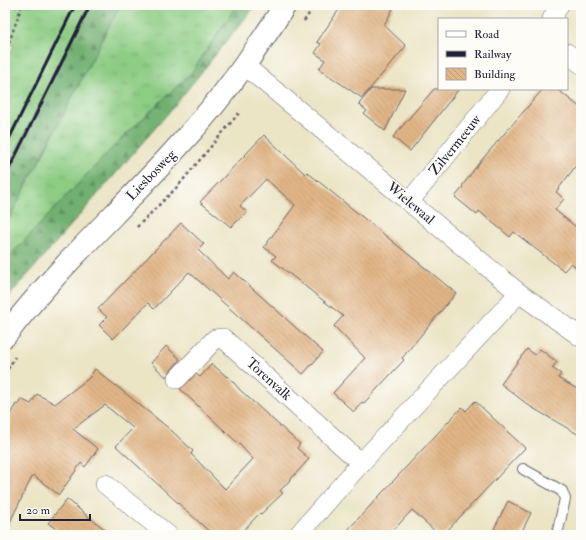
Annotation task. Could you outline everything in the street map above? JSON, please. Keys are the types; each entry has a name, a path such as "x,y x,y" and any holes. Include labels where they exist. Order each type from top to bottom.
{"street":[{"name":"Liesbosweg","path":"5,336 68,262 176,150 244,65 285,5"},
{"path":"552,18 558,5"},
{"path":"568,54 581,64"},
{"name":"Wielewaal","path":"244,65 519,293 581,336"},
{"name":"Zilvermeeuw","path":"409,202 499,90"},
{"path":"298,535 361,463 519,293"},
{"name":"Torenvalk","path":"177,379 215,339 223,338 361,463"},
{"path":"105,484 168,535"}],"lane":[{"path":"523,469 562,491 565,499 557,535"}],"path":[{"path":"5,54 22,5"}],"green space":[{"path":"5,5 89,5 5,173 5,63 14,46 5,41"},
{"path":"89,5 120,5 5,227 5,173"},
{"path":"120,5 237,5 192,72 118,142 5,261 5,227"},
{"path":"237,5 256,5 170,111 5,301 5,261 118,142 192,72"}],"building":[{"path":"342,5 395,5 384,25 406,46 362,98 319,69 325,60 315,53 321,44 317,42"},
{"path":"371,89 405,89 385,131 364,114 367,111 359,104"},
{"path":"434,89 458,90 410,151 393,137"},
{"path":"542,90 558,90 581,108 581,159 556,192 564,199 555,210 581,231 581,271 571,263 564,271 514,232 510,237 479,211 477,215 455,197 479,163"},
{"path":"264,135 305,174 307,172 456,293 402,358 404,360 354,412 333,393 365,358 334,326 343,316 272,260 276,256 264,247 295,205 266,179 240,206 247,212 231,227 200,202"},
{"path":"181,223 204,244 198,250 228,279 234,272 323,352 303,374 189,272 154,309 148,303 113,339 99,325 107,317 98,309"},
{"path":"166,346 180,359 166,377 151,363"},
{"path":"527,349 535,355 540,349 557,362 552,368 561,374 558,378 581,391 581,436 531,407 501,384"},
{"path":"212,364 227,377 228,376 240,390 300,444 297,448 309,459 280,491 283,493 261,514 260,513 239,535 213,535 116,446 133,428 105,405 73,429 98,449 85,467 81,463 59,495 33,475 5,532 5,423 16,404 18,405 21,399 31,404 37,394 55,404 89,378 95,369 171,430 193,451 191,454 225,489 253,459 180,389 196,374 200,377"},
{"path":"475,401 525,448 443,535 439,535 412,510 389,535 343,535 462,407 466,411"},
{"path":"67,499 112,535 64,535 48,523"},
{"path":"508,501 531,513 520,535 491,535"}],"railway":[{"path":"5,147 75,5"},
{"path":"5,177 90,5"}]}
